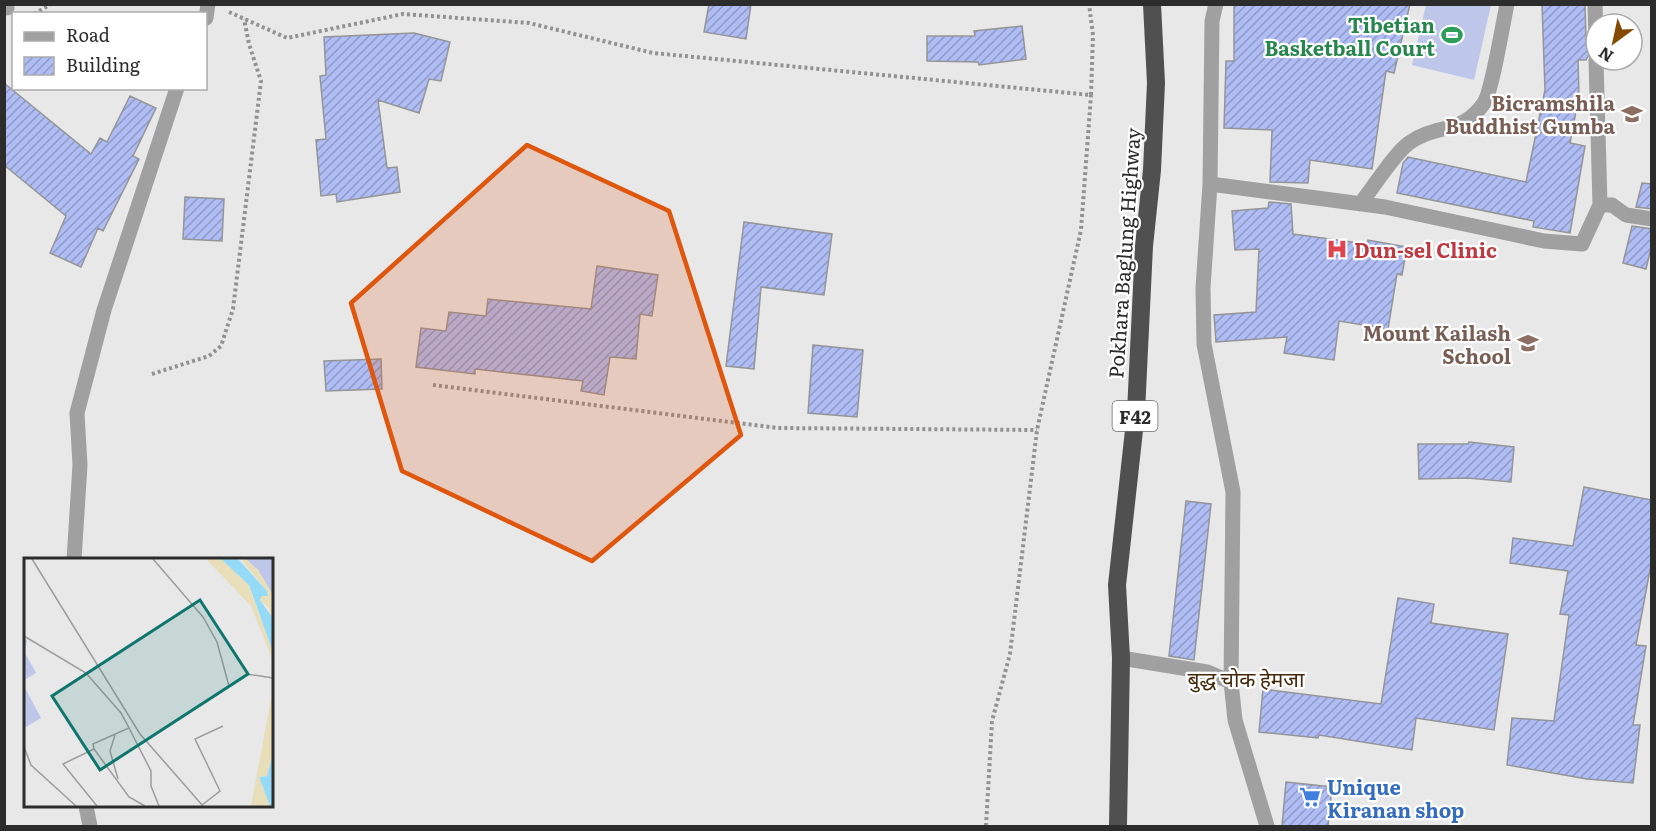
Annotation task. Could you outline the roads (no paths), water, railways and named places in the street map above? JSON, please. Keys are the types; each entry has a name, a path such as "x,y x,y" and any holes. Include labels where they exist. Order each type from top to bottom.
{"highway":[{"name":"Pokhara Baglung Highway","path":"1118,826 1121,658 1117,585 1136,412 1144,246 1152,170 1156,83 1152,4"}],"street":[{"path":"1216,4 1212,21 1210,184 1203,288 1204,345 1233,492 1231,682 1235,720 1267,826"},
{"path":"1360,204 1408,144 1432,130 1457,127 1471,118 1485,101 1507,4"},
{"path":"1210,184 1360,204 1544,241 1582,244 1600,204 1596,72"},
{"path":"74,558 80,465 77,413 104,310 176,90"},
{"path":"1600,204 1612,206 1626,215 1652,219"},
{"path":"1121,658 1206,672 1231,682"},
{"path":"86,807 90,826"}],"place":[{"name":"Tibetian Basketball Court","path":"1452,35"},
{"name":"Bicramshila Buddhist Gumba","path":"1632,114"},
{"name":"Dun-sel Clinic","path":"1337,249"},
{"name":"Mount Kailash School","path":"1528,343"},
{"name":"Unique Kiranan shop","path":"1310,797"}],"district":[{"name":"बुद्ध चोक हेमजा","path":"1246,677"}]}
